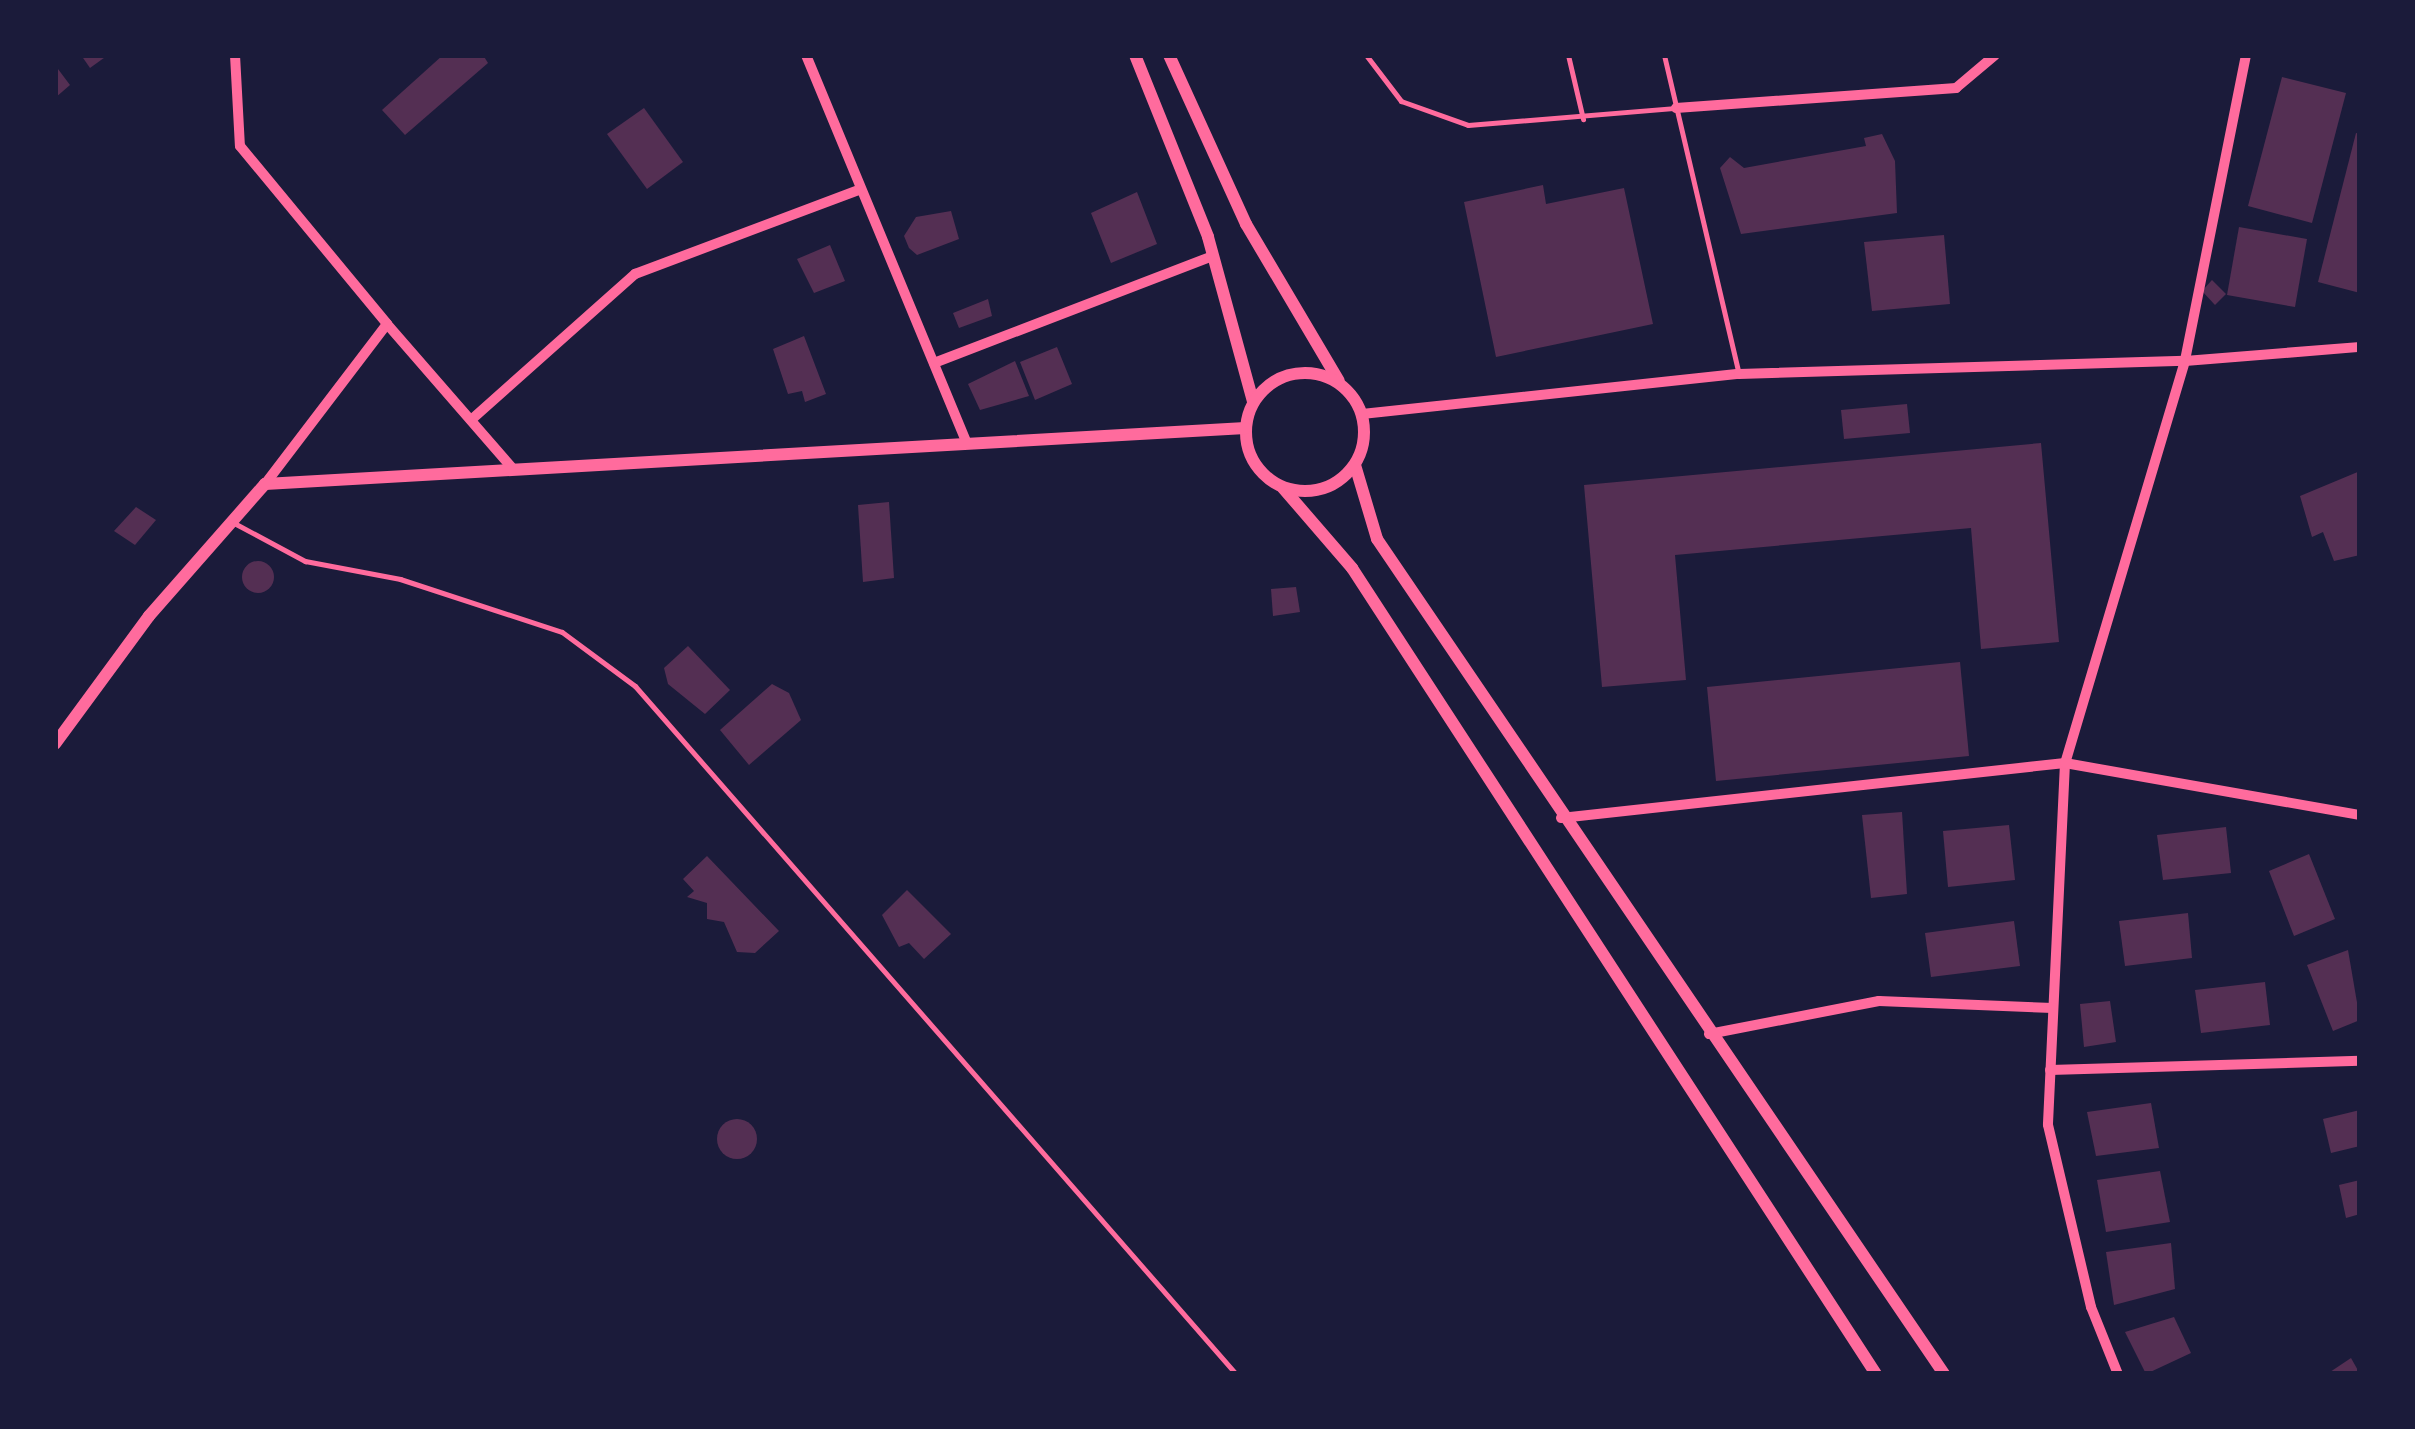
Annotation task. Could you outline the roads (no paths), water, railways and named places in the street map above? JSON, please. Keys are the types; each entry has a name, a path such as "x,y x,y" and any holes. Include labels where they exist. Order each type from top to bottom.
{"street":[{"path":"236,55 240,146 513,469"},
{"path":"806,55 967,444"},
{"path":"1135,55 1213,256 1253,402"},
{"path":"1169,55 1246,224 1362,414 1355,466 1377,538 1560,818 1944,1374"},
{"path":"1676,108 1956,88 1995,55"},
{"path":"2118,1374 2091,1307 2048,1125 2065,763 2185,361 2246,55"},
{"path":"471,420 635,274 861,189"},
{"path":"934,363 1213,256"},
{"path":"55,744 265,484 387,324"},
{"path":"1362,414 1739,374 2185,361 2360,347"},
{"path":"1340,383 1282,376 1253,402 1245,428 1254,464 1283,488 1352,568 1876,1374"},
{"path":"265,484 1245,428"},
{"path":"1283,488 1323,489 1355,466"},
{"path":"1560,818 2065,763 2359,811"},
{"path":"1710,1034 1879,1000 2053,1008"},
{"path":"2050,1070 2360,1061"}],"lane":[{"path":"1366,55 1400,101 1428,116 1468,125 1583,119 1676,108"},
{"path":"1568,55 1583,119"},
{"path":"1664,55 1739,374"},
{"path":"232,521 305,561 400,579 562,632 635,686 1236,1374"}]}
